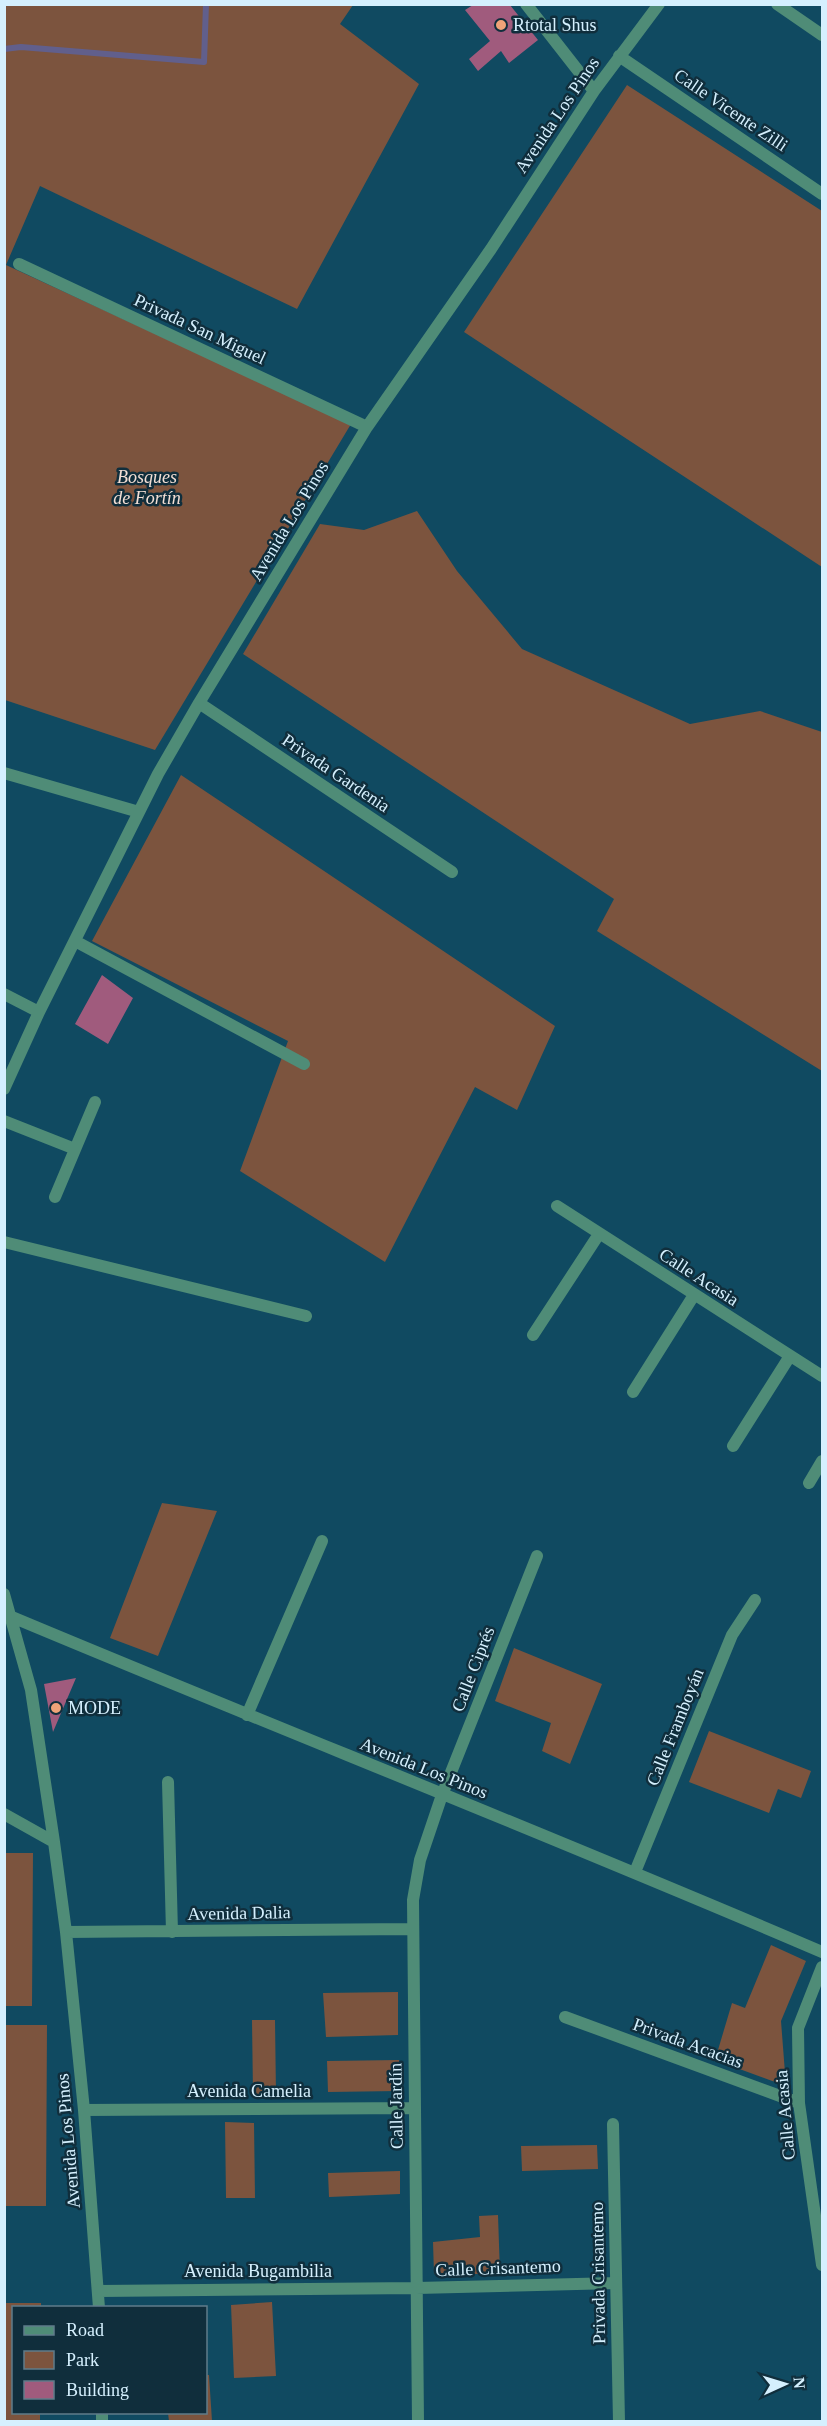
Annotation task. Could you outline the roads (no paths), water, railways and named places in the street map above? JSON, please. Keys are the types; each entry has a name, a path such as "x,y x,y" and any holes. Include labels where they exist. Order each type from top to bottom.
{"street":[{"path":"526,4 594,91"},
{"name":"Avenida Los Pinos","path":"4,1089 39,1012 158,774 199,703 367,427 491,249 594,91 659,4"},
{"path":"777,4 822,34"},
{"name":"Calle Vicente Zilli","path":"619,56 822,194"},
{"name":"Privada San Miguel","path":"19,264 367,427"},
{"name":"Privada Gardenia","path":"199,703 452,872"},
{"path":"4,773 139,812"},
{"path":"75,941 303,1064"},
{"path":"4,994 39,1012"},
{"path":"55,1197 95,1102"},
{"path":"4,1120 75,1149"},
{"name":"Calle Acasia","path":"557,1206 822,1376"},
{"path":"533,1335 599,1234"},
{"path":"4,1242 306,1316"},
{"path":"633,1392 694,1295"},
{"path":"733,1446 789,1356"},
{"path":"809,1483 822,1461"},
{"path":"248,1715 322,1541"},
{"name":"Calle Ciprés","path":"442,1795 537,1556"},
{"name":"Avenida Los Pinos","path":"4,1594 31,1690 54,1842 66,1932 84,2110 99,2306"},
{"name":"Calle Framboyán","path":"635,1872 732,1635 755,1600"},
{"name":"Avenida Los Pinos","path":"12,1617 442,1795 635,1872 822,1952"},
{"path":"168,1782 172,1932"},
{"name":"Calle Jardín","path":"418,2421 412,1929 416,1877 442,1795"},
{"path":"4,1814 54,1842"},
{"name":"Avenida Dalia","path":"66,1932 412,1929"},
{"name":"Calle Acasia","path":"822,1967 798,2028 799,2103 822,2265"},
{"name":"Privada Acacias","path":"565,2017 799,2103"},
{"name":"Avenida Camelia","path":"84,2110 414,2108"},
{"name":"Privada Crisantemo","path":"613,2124 619,2421"},
{"name":"Calle Crisantemo","path":"417,2288 616,2283"},
{"name":"Avenida Bugambilia","path":"99,2291 417,2288"}],"waterway":[{"path":"4,49 21,47 204,62 206,4"}],"place":[{"name":"Rtotal Shus","path":"501,25"},
{"name":"MODE","path":"56,1708"}],"park label":[{"name":"Bosques de Fortín","path":"147,487"}]}
